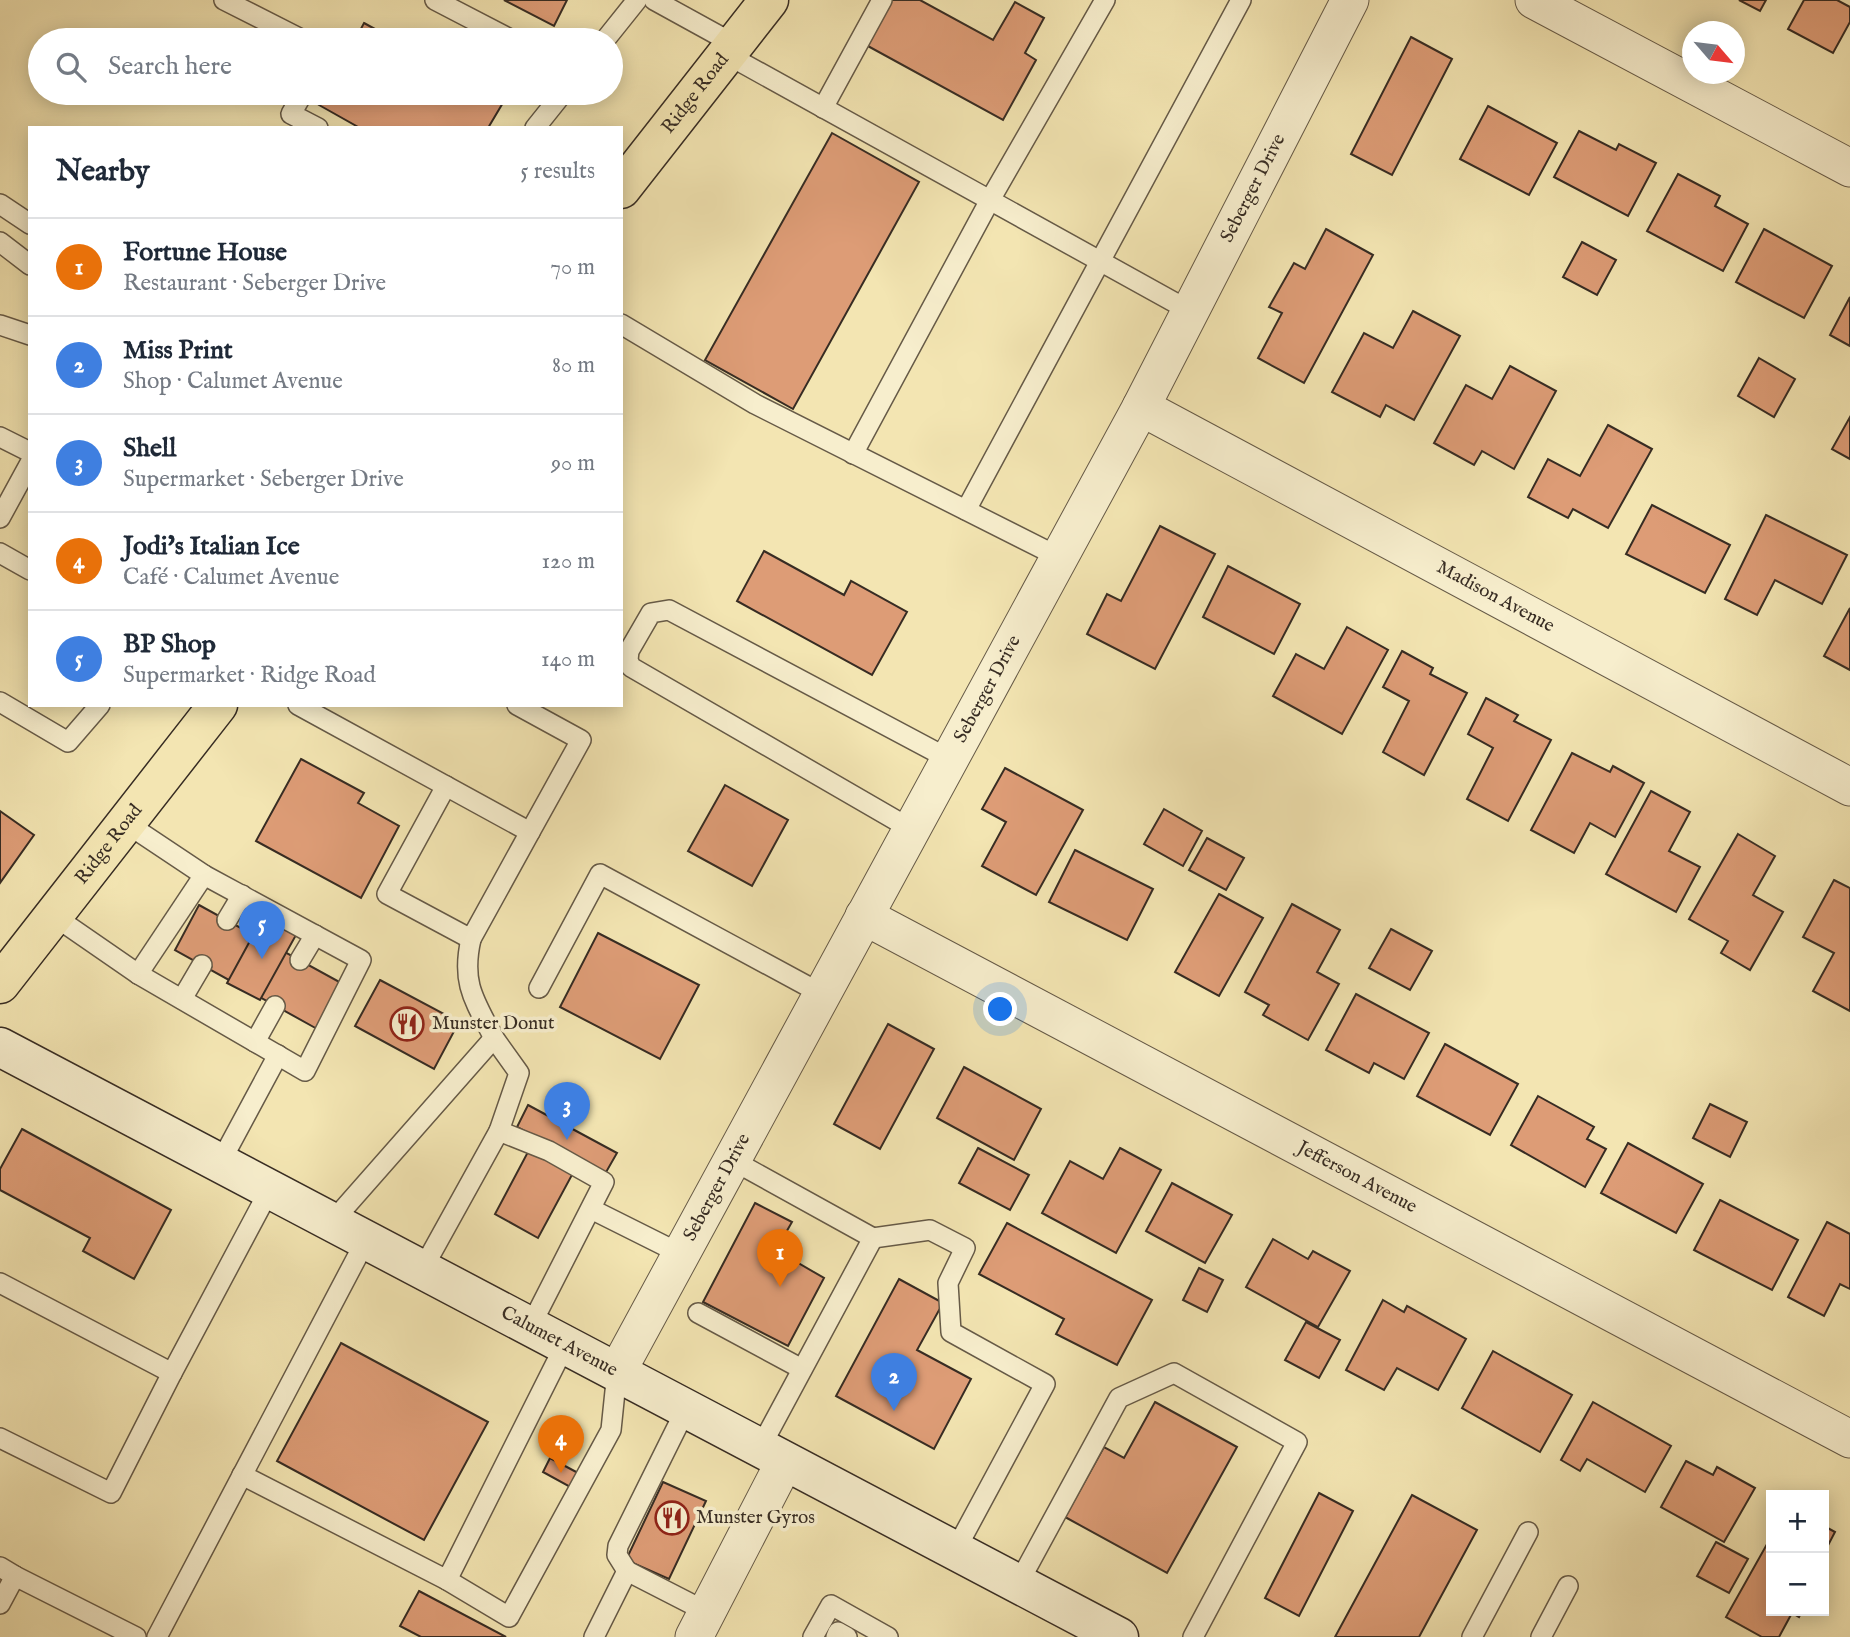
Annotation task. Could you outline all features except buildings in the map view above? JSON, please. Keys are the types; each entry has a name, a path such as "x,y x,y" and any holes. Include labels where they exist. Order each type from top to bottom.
{"main road":[{"name":"Ridge Road","path":"623,186 769,0"},
{"name":"Ridge Road","path":"0,984 216,707"},
{"name":"Calumet Avenue","path":"0,1047 1018,1584 1075,1627 1118,1637"}],"street":[{"name":"Seberger Drive","path":"617,1373 1141,407 1350,0"},
{"path":"1534,0 1850,168"},
{"name":"Madison Avenue","path":"1141,407 1850,786"},
{"name":"Jefferson Avenue","path":"864,916 1850,1439"},
{"path":"700,1624 772,1454"}],"lane":[{"path":"224,0 279,28"},
{"path":"435,0 489,28"},
{"path":"615,28 637,0"},
{"path":"654,0 823,108 1190,312"},
{"path":"823,108 883,0"},
{"path":"853,454 990,201 1105,0"},
{"path":"966,510 1241,0"},
{"path":"296,105 291,114 314,126"},
{"path":"537,126 554,105"},
{"path":"0,204 28,223"},
{"path":"0,242 28,263"},
{"path":"0,325 28,334"},
{"path":"623,325 755,404 1059,557"},
{"path":"0,437 28,451"},
{"path":"0,518 28,467"},
{"path":"0,553 28,569"},
{"path":"911,829 631,667 624,661 629,651 651,613 668,610 949,760"},
{"path":"0,702 68,741 98,707"},
{"path":"302,707 530,832"},
{"path":"422,1270 499,1131 519,1073 494,1038 472,996 465,965 471,939 581,740 521,707"},
{"path":"446,786 387,894 471,939"},
{"path":"54,916 138,974 305,1071 361,960 204,875 126,823"},
{"path":"539,988 600,874 822,994"},
{"path":"138,974 204,875"},
{"path":"227,920 242,895"},
{"path":"300,960 315,935"},
{"path":"182,999 202,965"},
{"path":"256,1042 275,1006"},
{"path":"332,1222 494,1038"},
{"path":"220,1163 278,1055"},
{"path":"499,1131 549,1151 604,1182 530,1326"},
{"path":"732,1160 873,1238 930,1230 965,1248 948,1283 951,1332 1045,1384 955,1551"},
{"path":"0,1438 111,1493 270,1189"},
{"path":"591,1209 681,1254"},
{"path":"772,1454 802,1369 873,1238"},
{"path":"157,1637 366,1240"},
{"path":"0,1283 172,1373"},
{"path":"698,1313 802,1369"},
{"path":"447,1580 565,1345"},
{"path":"242,1475 447,1580 509,1617 611,1430 617,1373"},
{"path":"1018,1584 1119,1398 1174,1373 1297,1442 1192,1637"},
{"path":"686,1409 618,1546 617,1555 627,1571 700,1624"},
{"path":"1472,1637 1528,1532"},
{"path":"594,1637 627,1571"},
{"path":"0,1604 8,1572 136,1637"},
{"path":"1541,1637 1568,1586"},
{"path":"813,1637 831,1605 888,1637"},
{"path":"836,1637 838,1632 847,1637"}],"place":[{"name":"BP Shop","path":"262,959"},
{"name":"Munster Donut","path":"407,1024"},
{"name":"Shell","path":"567,1140"},
{"name":"Fortune House","path":"780,1287"},
{"name":"Miss Print","path":"894,1411"},
{"name":"Jodi's Italian Ice","path":"561,1473"},
{"name":"Munster Gyros","path":"672,1518"}]}
